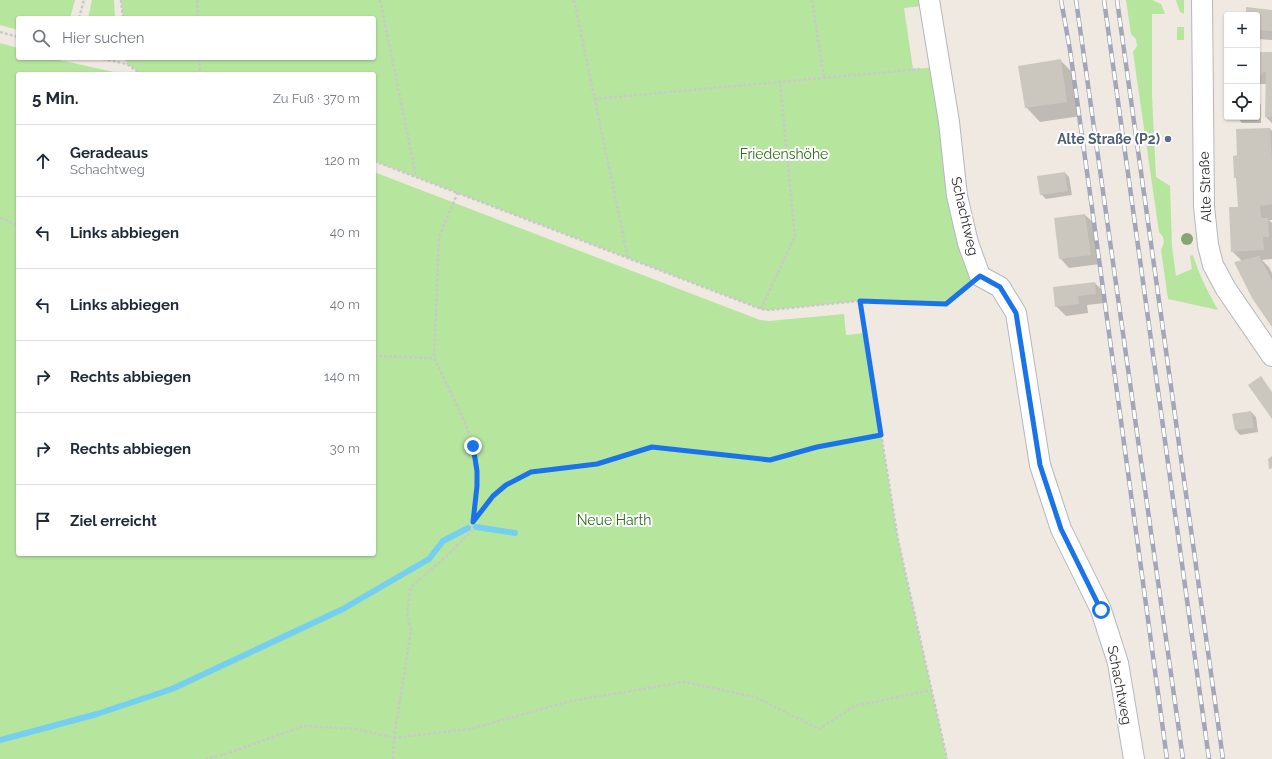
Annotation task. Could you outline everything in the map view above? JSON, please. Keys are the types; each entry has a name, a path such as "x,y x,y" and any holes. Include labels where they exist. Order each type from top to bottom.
{"street":[{"name":"Schachtweg","path":"929,0 949,122 957,196 968,243 980,276 1000,287 1016,313 1040,465 1061,529 1101,610 1118,664 1134,759"},
{"name":"Alte Straße","path":"1202,0 1204,206 1208,245 1214,265 1226,288 1272,356"}],"path":[{"path":"80,16 84,0"},
{"path":"121,0 122,16"},
{"path":"197,0 198,16"},
{"path":"380,0 416,176"},
{"path":"574,0 628,258"},
{"path":"812,0 824,78"},
{"path":"0,32 16,36"},
{"path":"107,60 126,64 139,72"},
{"path":"199,60 200,72"},
{"path":"594,99 913,70"},
{"path":"761,309 795,236 780,82"},
{"path":"376,162 761,309 769,310 860,301 946,304 980,276"},
{"path":"393,759 394,738 411,631 407,612 411,588 449,554 471,531 473,522 477,471 473,446 465,422 434,358 439,237 458,192"},
{"path":"0,218 16,224"},
{"path":"860,301 898,540 947,759"},
{"path":"376,356 434,358"},
{"path":"473,522 493,496 506,485 531,472 597,464 652,447 770,460 817,447 881,435"},
{"path":"205,759 229,753 303,726 356,729 394,738 470,729 571,701 684,682 755,697 819,729 855,706 932,690"}],"green space":[{"path":"0,0 75,0 71,16 16,16 16,29 0,25"},
{"path":"92,0 114,0 115,16 88,16"},
{"name":"Friedenshöhe","path":"121,0 929,0 921,6 904,8 913,69 940,67 980,276 946,304 860,301 769,310 761,309 376,162 376,72 139,72 127,64 126,60 376,60 376,16 123,16"},
{"path":"1126,0 1152,0 1161,4 1165,14 1152,14 1152,96 1156,177 1170,186 1172,247 1176,276 1192,269 1190,256 1193,255 1198,270 1218,310 1168,299 1161,250 1164,240 1159,232 1133,52 1137,46 1136,39 1131,34"},
{"path":"1176,0 1184,0 1184,14 1180,12"},
{"path":"1177,27 1184,27 1184,40 1177,40"},
{"name":"Neue Harth","path":"0,43 16,47 16,60 59,60 114,72 16,72 16,556 376,556 376,173 760,320 769,321 844,314 846,335 865,333 898,540 947,759 0,759"}],"building":[{"path":"1246,7 1272,10 1272,31 1260,30 1260,12 1246,12"},
{"path":"1260,52 1272,52 1272,117 1265,117 1266,72 1262,73 1262,75 1260,75"},
{"path":"1061,59 1067,102 1025,108 1018,66"},
{"path":"1270,128 1272,204 1260,206 1261,218 1268,218 1269,237 1263,237 1264,250 1231,252 1229,207 1238,207 1233,156 1237,155 1236,129"},
{"path":"1065,172 1068,191 1040,195 1037,176"},
{"path":"1085,214 1091,255 1059,259 1054,218"},
{"path":"1259,256 1272,280 1272,327 1252,298 1234,262"},
{"path":"1095,282 1096,294 1078,296 1079,304 1055,307 1053,287"},
{"path":"1261,376 1272,392 1272,419 1248,385"},
{"path":"1251,411 1254,428 1235,430 1232,414"},
{"path":"1272,456 1272,468 1269,469 1268,459"}],"waterway":[{"path":"476,527 515,533"},
{"path":"0,740 97,714 172,689 343,609 429,559 443,541 468,528"}],"railway":[{"path":"1061,0 1070,50 1167,759"},
{"path":"1076,0 1183,759"},
{"path":"1104,0 1209,759"},
{"path":"1117,0 1223,759"}],"place":[{"name":"Alte Straße (P2)","path":"1168,139"}],"route":[{"path":"473,446 477,471 477,486 473,522 493,496 506,485 531,472 597,464 652,447 770,460 817,447 881,435 860,301 946,304 980,276 1000,287 1016,313 1040,465 1061,529 1101,610"}]}
